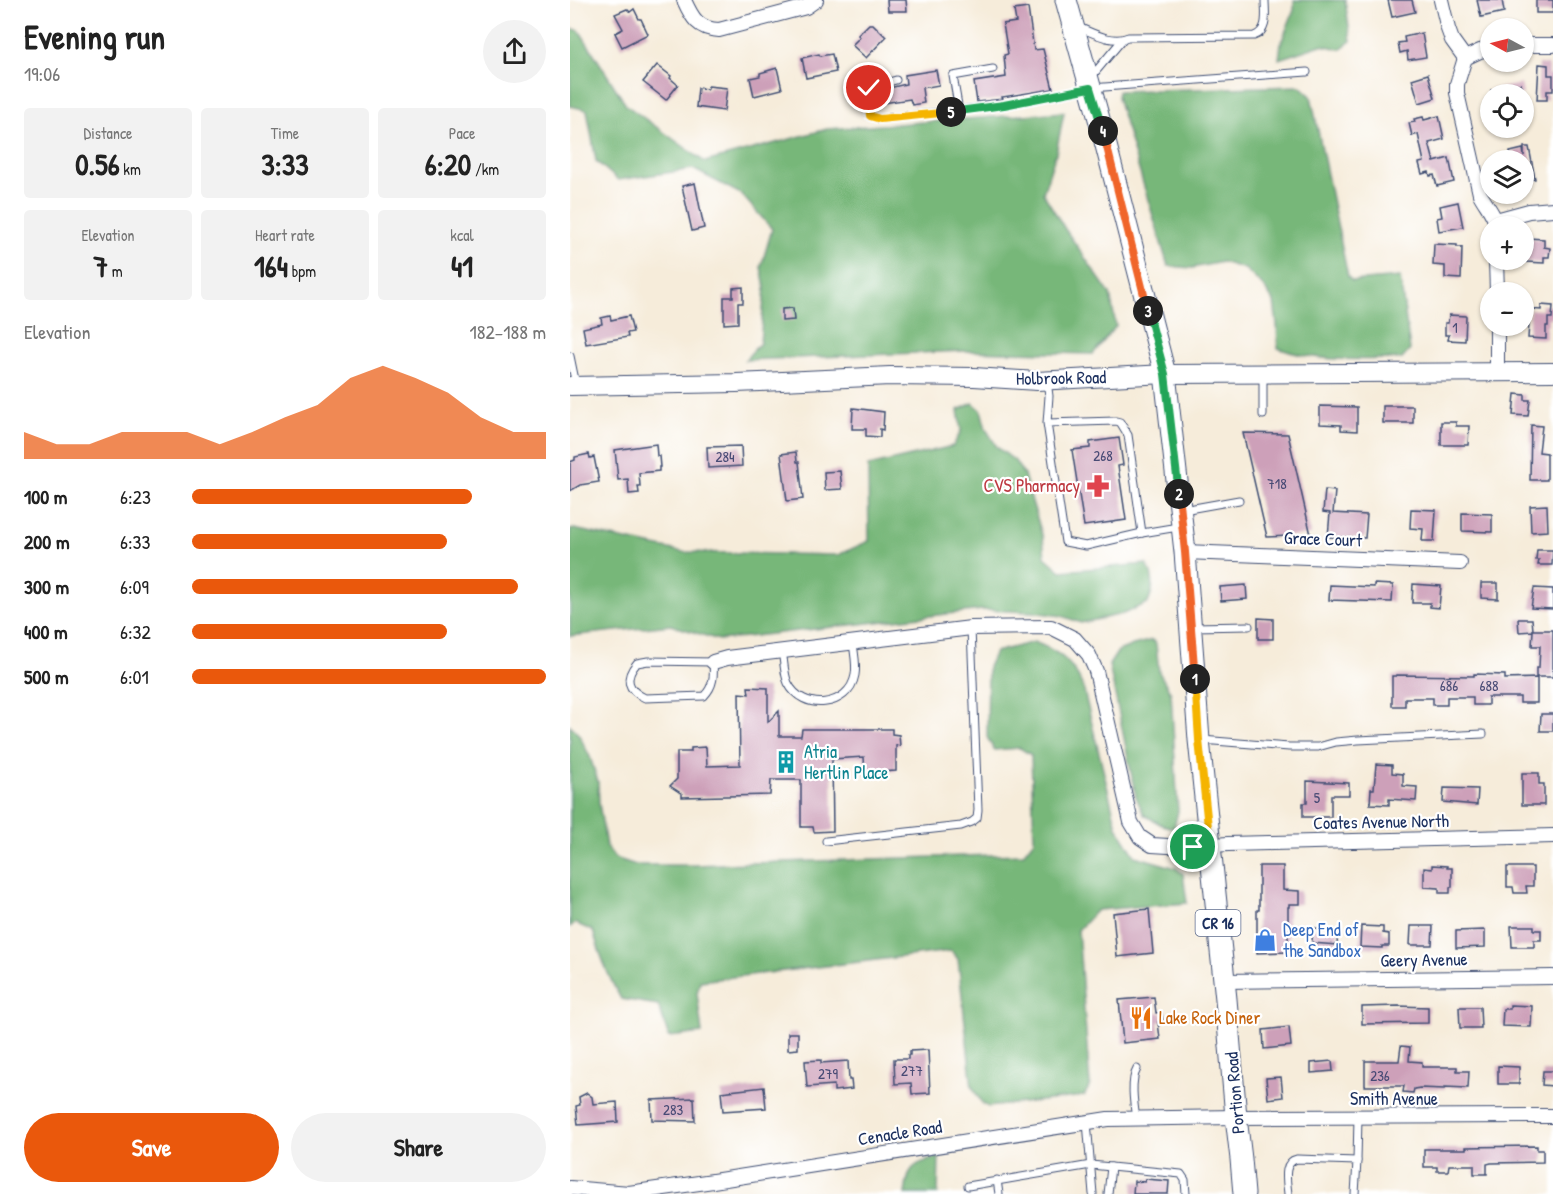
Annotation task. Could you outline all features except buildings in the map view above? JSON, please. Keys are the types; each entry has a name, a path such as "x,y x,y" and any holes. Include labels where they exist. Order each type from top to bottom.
{"main road":[{"name":"Portion Road","path":"1066,0 1165,374 1185,552 1199,740 1244,1194"}],"street":[{"path":"684,0 692,16 702,26 719,30 806,8 816,0"},
{"path":"1441,0 1452,40 1465,58"},
{"path":"1534,45 1553,45"},
{"path":"1480,51 1465,58 1457,84 1457,93 1480,194 1492,216"},
{"path":"1515,216 1529,211 1553,209"},
{"path":"1497,336 1497,372"},
{"name":"Holbrook Road","path":"573,386 736,383 890,376 974,376 1047,381 1165,374 1553,372"},
{"name":"Grace Court","path":"1185,552 1460,563"},
{"path":"713,662 727,658 971,628 1051,627 1075,639 1089,655 1096,671 1131,822 1140,837 1152,845 1210,846"},
{"name":"Coates Avenue North","path":"1210,846 1553,836"},
{"name":"Geery Avenue","path":"1224,981 1553,977"},
{"name":"Smith Avenue","path":"1236,1117 1553,1116"},
{"name":"Cenacle Road","path":"570,1188 629,1193 1108,1119 1236,1117"}],"lane":[{"path":"1073,25 1108,38 1123,39 1128,37 1254,36 1263,30 1265,24 1265,0"},
{"path":"1089,84 1102,62 1123,39"},
{"path":"959,111 952,76 993,69"},
{"path":"896,80 869,88 870,116 880,119 1004,105 1089,84 1307,72"},
{"path":"570,356 573,386"},
{"path":"1263,373 1263,415"},
{"path":"1047,381 1049,396 1047,423 1065,542 1086,546 1142,533 1239,500"},
{"path":"1047,423 1120,422 1128,435 1142,533"},
{"path":"1191,627 1249,626"},
{"path":"826,841 961,826 977,818 971,628"},
{"path":"782,651 787,681 792,691 816,703 828,702 839,698 848,690 855,676 853,643"},
{"path":"713,662 712,683 704,696 645,698 631,688 629,680 631,669 637,663 713,662"},
{"path":"1199,740 1318,747 1347,741 1483,734"},
{"path":"1136,1119 1134,1074 1137,1069"},
{"path":"1355,1194 1358,1117"},
{"path":"1087,1122 1094,1194"},
{"path":"1288,1194 1287,1171 1292,1160 1357,1161"},
{"path":"968,1186 1091,1165 1181,1174 1185,1180 1186,1194"},
{"path":"1108,1194 1111,1167"},
{"path":"997,1180 999,1194"}],"green space":[{"path":"1294,0 1345,0 1351,41 1340,49 1321,45 1279,59 1281,43 1294,10"},
{"path":"570,29 579,30 626,105 705,162 827,129 1064,112 1056,153 1043,193 1110,294 1116,326 1093,354 966,351 745,360 760,343 765,287 761,267 772,229 741,194 693,169 618,180 596,161 587,110 570,106"},
{"path":"1300,86 1311,96 1348,277 1352,281 1400,277 1410,350 1402,359 1323,358 1278,348 1274,302 1264,287 1245,269 1222,262 1192,268 1168,266 1117,97 1118,91"},
{"path":"973,403 981,410 986,429 997,447 1015,461 1024,475 1043,538 1045,557 1061,571 1146,564 1153,583 1148,603 1123,614 1081,623 1062,616 1032,612 982,610 719,640 671,625 570,636 570,530 683,552 838,555 869,541 868,466 953,446 961,431 958,410"},
{"path":"1152,640 1156,644 1159,672 1171,693 1178,811 1174,828 1162,825 1144,815 1136,797 1109,665 1118,651"},
{"path":"1034,642 1064,658 1083,687 1117,827 1135,856 1176,868 1183,874 1187,903 1097,910 1078,930 1090,1085 1084,1096 988,1107 982,1103 972,1087 958,959 951,951 700,981 697,993 702,1033 669,1037 658,1005 621,999 605,966 593,931 575,923 570,927 570,725 579,735 590,757 598,782 606,846 615,858 636,865 1023,854 1034,840 1031,755 1020,748 994,750 987,737 988,667 995,652"},
{"path":"939,1157 938,1194 905,1194 908,1177 913,1168"}],"place":[{"name":"CVS Pharmacy","path":"1098,486"},
{"name":"Atria Hertlin Place","path":"786,762"},
{"name":"Deep End of the Sandbox","path":"1265,940"},
{"name":"Lake Rock Diner","path":"1141,1018"}],"route":[{"path":"869,88 870,116 880,119 972,110 1090,88 1165,374 1185,552 1199,740 1210,846 1193,847"}]}
